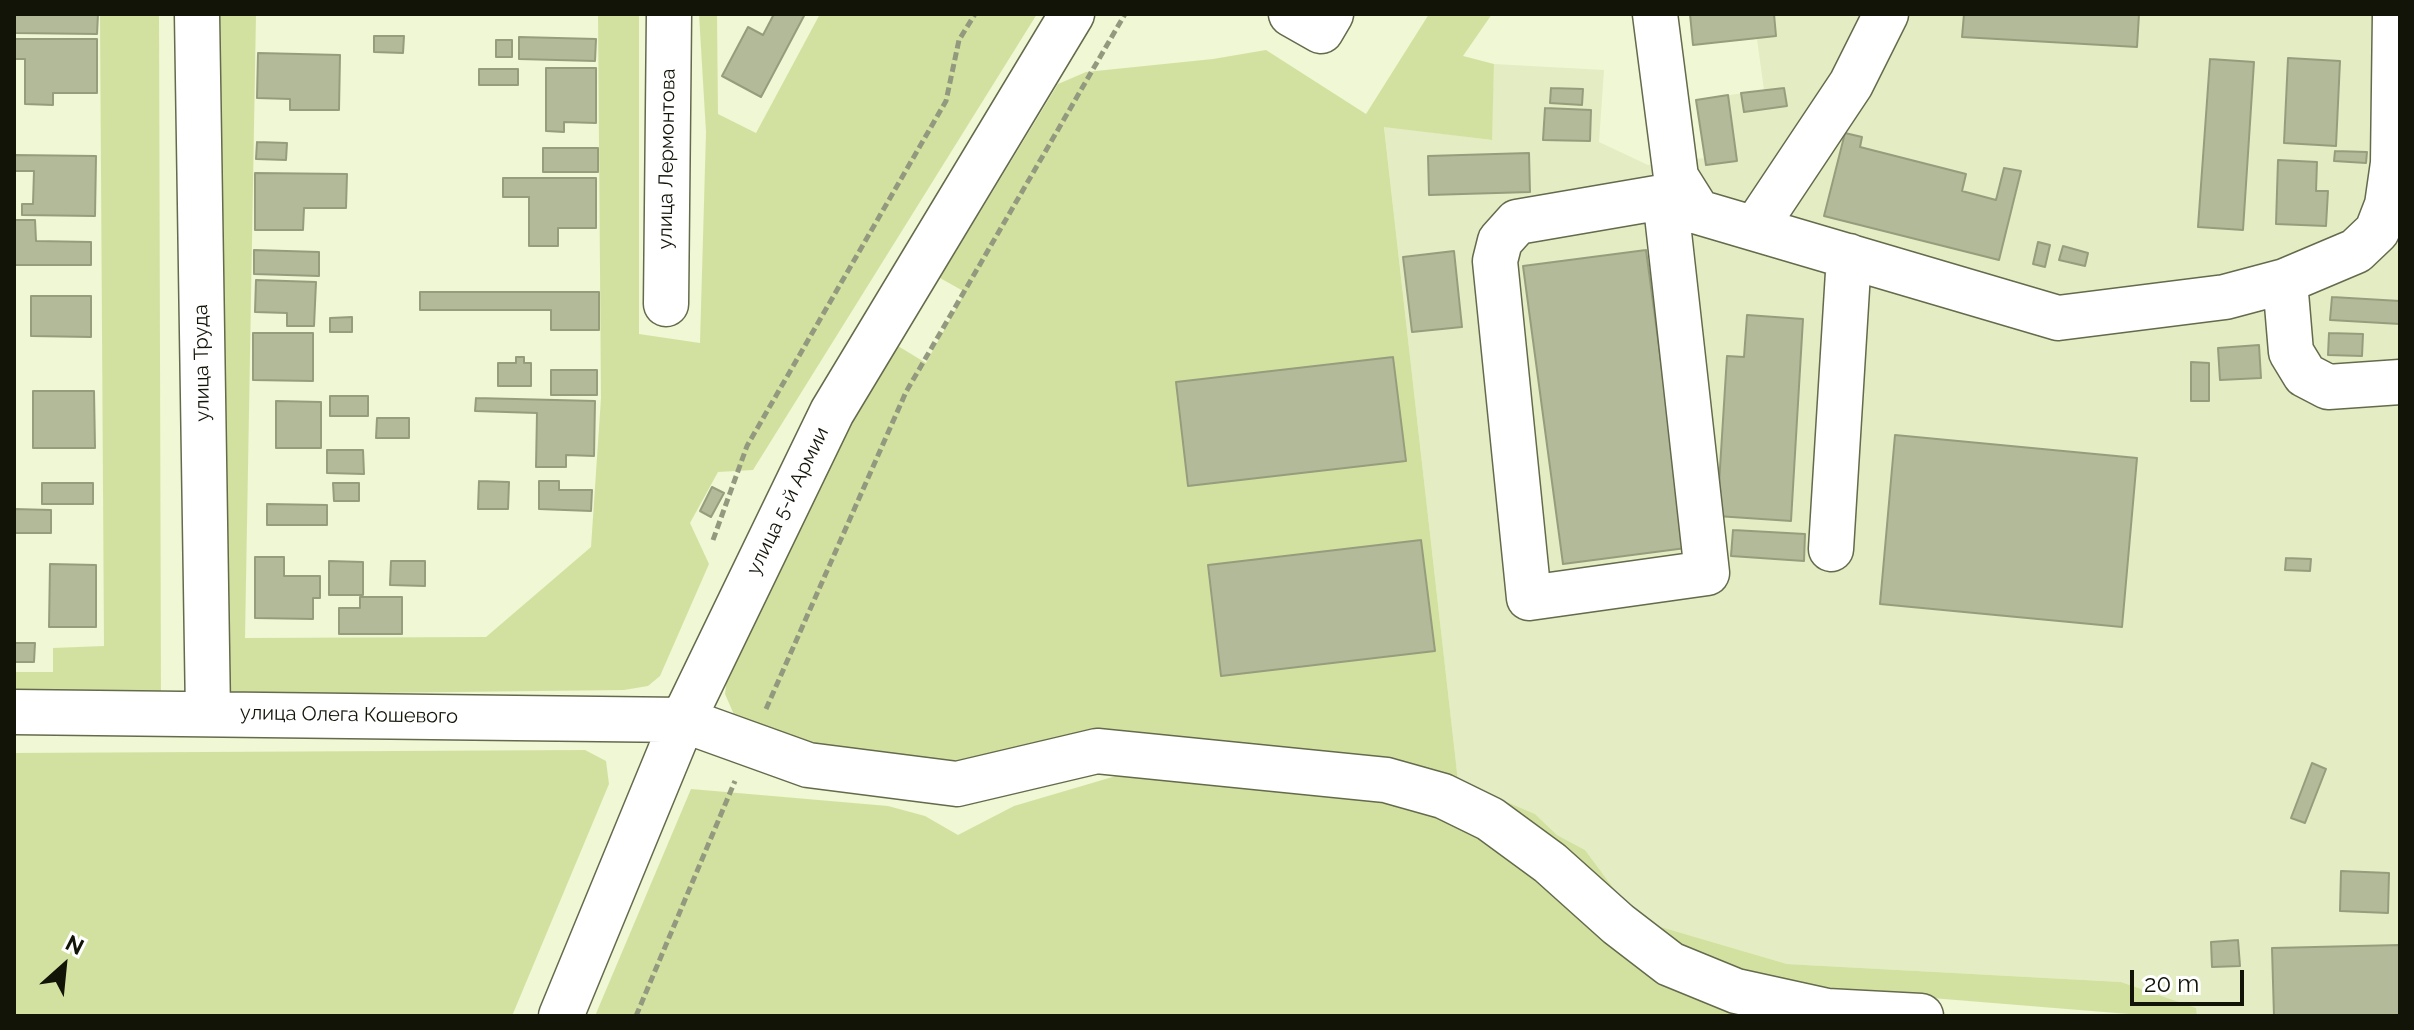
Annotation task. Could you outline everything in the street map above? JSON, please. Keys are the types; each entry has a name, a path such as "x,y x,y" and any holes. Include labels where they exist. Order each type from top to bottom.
{"street":[{"name":"улица Труда","path":"197,14 208,713"},
{"name":"улица Лермонтова","path":"666,304 669,14"},
{"name":"улица 5-й Армии","path":"561,1016 683,720 832,412 1072,14"},
{"path":"1291,14 1321,31 1331,14"},
{"path":"1655,14 1676,177 1676,195 1707,573 1529,598 1495,261 1500,241 1517,222 1676,195 1698,212 2058,318 2225,297 2285,281 2356,251 2377,231 2396,166 2395,14"},
{"path":"1755,228 1851,84 1886,14"},
{"path":"1831,549 1849,256"},
{"path":"2285,281 2291,352 2305,375 2328,387 2400,382"},
{"name":"улица Олега Кошевого","path":"14,712 683,720 808,765 957,784 1097,751 1386,780 1443,796 1490,819 1550,863 1618,924 1670,964 1736,991 1827,1011 1921,1016"}],"path":[{"path":"713,540 747,446 946,101 959,40 975,14"},
{"path":"765,711 906,392 1125,14"},
{"path":"636,1016 740,769"}],"shaded area":[{"path":"100,14 159,14 161,699 14,699 14,672 53,672 53,648 104,646"},
{"path":"189,14 256,14 245,638 486,637 591,547 601,398 598,14 639,14 639,334 700,343 706,132 699,14 717,14 718,114 756,133 820,14 1037,14 753,470 718,472 690,523 709,564 660,676 648,686 624,690 199,695"},
{"path":"1429,14 1492,14 1463,56 1494,64 1492,140 1384,127 1458,781 1535,814 1557,835 1585,850 1637,920 1787,964 2121,982 2196,1008 2197,1016 2153,1016 1907,996 1795,984 1752,972 1656,941 1475,804 1177,757 878,785 739,726 725,694 727,678 749,626 893,343 926,363 965,292 940,278 1058,84 1086,72 1213,59 1266,50 1366,114"},
{"path":"1690,14 2400,14 2400,1016 2197,1016 2195,1008 2121,982 1787,964 1637,920 1585,850 1557,835 1535,814 1458,781 1384,126 1491,140 1494,64 1604,70 1599,142 1648,165 1704,158 1696,100 1764,90 1757,39 1693,45"},
{"path":"585,750 606,761 609,784 512,1016 14,1016 14,753"},
{"path":"1226,768 1443,809 1775,1016 595,1016 691,789 888,806 925,816 958,835 1014,806 1126,773"}],"building":[{"path":"15,14 98,14 97,34 15,33"},
{"path":"774,14 805,14 761,97 722,76 748,27 763,35"},
{"path":"1690,14 1774,14 1776,36 1693,45"},
{"path":"1964,14 2139,14 2137,47 1962,37"},
{"path":"374,36 404,36 403,53 374,52"},
{"path":"519,37 596,39 595,61 519,59"},
{"path":"14,39 97,39 97,93 53,93 53,105 25,104 25,59 14,59"},
{"path":"496,40 512,40 512,57 496,57"},
{"path":"258,53 340,55 339,110 290,110 290,99 257,98"},
{"path":"2288,58 2340,61 2336,146 2284,143"},
{"path":"2210,59 2254,62 2243,230 2198,227"},
{"path":"546,68 596,68 596,123 564,122 564,132 546,131"},
{"path":"479,69 518,69 518,85 479,85"},
{"path":"1551,88 1583,89 1582,105 1550,103"},
{"path":"1784,88 1787,106 1744,112 1741,93"},
{"path":"1728,95 1737,161 1706,165 1696,100"},
{"path":"1545,108 1591,110 1590,141 1543,140"},
{"path":"1845,133 1862,137 1860,147 1966,174 1962,191 1996,200 2004,168 2021,171 1999,260 1824,216"},
{"path":"257,142 287,143 286,160 256,159"},
{"path":"543,148 598,148 598,172 543,172"},
{"path":"2335,151 2367,152 2366,163 2334,161"},
{"path":"1529,153 1530,192 1429,195 1428,156"},
{"path":"14,155 96,156 95,216 22,215 22,204 33,204 34,171 14,171"},
{"path":"2278,160 2317,162 2316,191 2328,191 2326,226 2276,224"},
{"path":"255,173 347,174 346,208 304,208 303,230 255,230"},
{"path":"503,178 596,178 596,228 558,228 558,246 529,246 529,197 503,197"},
{"path":"14,220 35,220 36,241 91,242 91,265 14,265"},
{"path":"2038,242 2050,245 2045,267 2033,264"},
{"path":"2063,246 2088,253 2085,266 2059,260"},
{"path":"254,250 319,252 319,276 254,274"},
{"path":"1646,250 1686,548 1563,564 1523,266"},
{"path":"1454,251 1462,327 1412,332 1403,257"},
{"path":"256,280 316,282 314,326 287,326 287,313 255,312"},
{"path":"420,292 599,292 599,330 551,330 551,310 420,310"},
{"path":"31,296 91,296 91,337 31,336"},
{"path":"2332,297 2400,301 2400,324 2330,320"},
{"path":"1747,315 1803,319 1791,521 1717,516 1727,356 1744,357"},
{"path":"352,317 352,332 330,332 330,318"},
{"path":"253,333 313,333 313,381 253,380"},
{"path":"2329,333 2363,334 2362,356 2328,355"},
{"path":"2259,345 2261,378 2220,380 2218,348"},
{"path":"516,357 524,357 524,363 531,363 531,386 498,386 498,363 516,363"},
{"path":"1393,357 1406,461 1188,486 1176,382"},
{"path":"2191,362 2209,363 2209,401 2191,401"},
{"path":"551,370 597,370 597,395 551,395"},
{"path":"33,391 94,391 95,448 33,448"},
{"path":"330,396 368,396 368,416 330,416"},
{"path":"476,398 595,401 594,456 566,455 566,467 536,467 537,413 475,411"},
{"path":"276,401 321,402 321,448 276,448"},
{"path":"377,418 409,418 409,438 376,438"},
{"path":"1895,435 2137,458 2122,627 1880,604"},
{"path":"327,450 363,450 364,474 327,473"},
{"path":"479,481 509,482 508,509 478,509"},
{"path":"539,481 559,481 559,490 592,490 591,511 539,509"},
{"path":"42,483 93,483 93,504 42,504"},
{"path":"333,483 359,483 359,501 334,501"},
{"path":"712,487 724,493 711,517 700,511"},
{"path":"267,504 327,505 327,525 267,525"},
{"path":"14,509 51,510 51,533 14,533"},
{"path":"1733,530 1805,534 1804,561 1731,556"},
{"path":"1421,540 1435,651 1221,676 1208,565"},
{"path":"255,557 284,557 284,576 320,576 320,598 313,598 313,619 255,618"},
{"path":"2286,558 2311,559 2310,571 2285,570"},
{"path":"329,561 363,562 363,595 329,595"},
{"path":"391,561 425,561 425,586 390,585"},
{"path":"50,564 96,565 96,627 49,627"},
{"path":"360,597 402,597 402,634 339,634 339,608 360,608"},
{"path":"14,643 35,643 34,662 14,662"},
{"path":"2312,763 2326,769 2305,823 2291,818"},
{"path":"2341,871 2389,873 2388,913 2340,911"},
{"path":"2238,940 2240,966 2212,967 2211,942"},
{"path":"2400,945 2400,1016 2274,1016 2272,948"}]}
